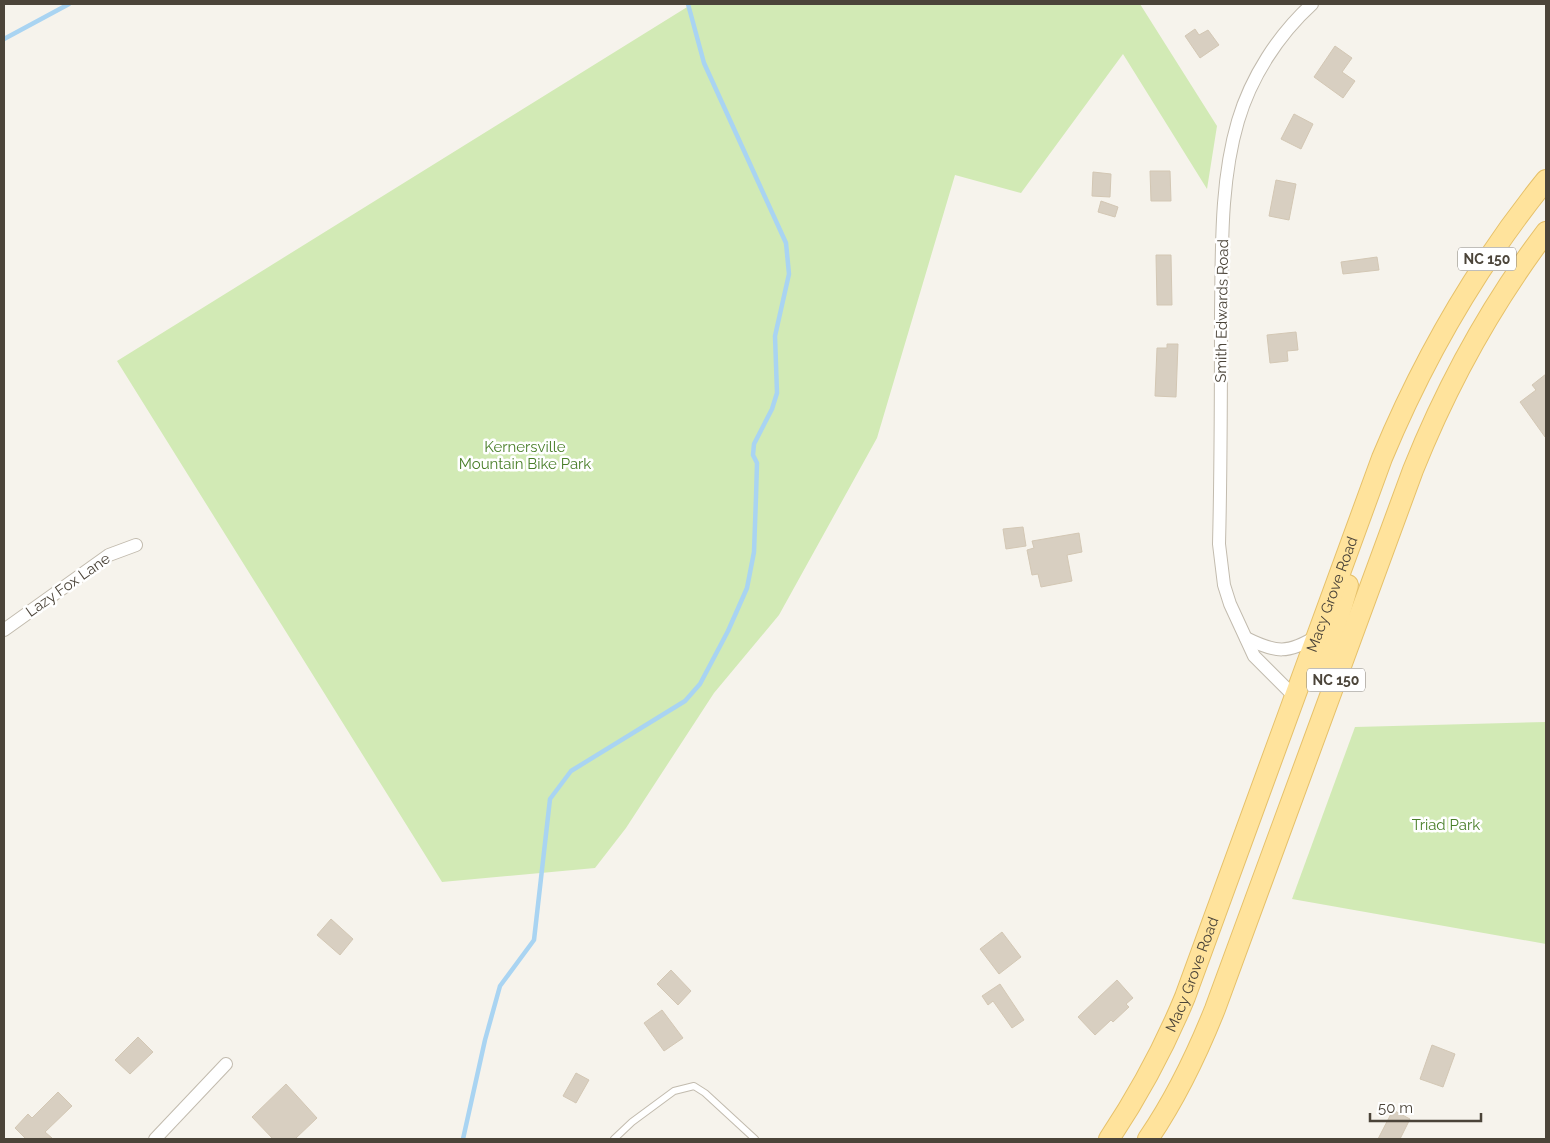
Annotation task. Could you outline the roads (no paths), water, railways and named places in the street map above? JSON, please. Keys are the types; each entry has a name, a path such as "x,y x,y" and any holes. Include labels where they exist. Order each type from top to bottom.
{"main road":[{"name":"Macy Grove Road","path":"1108,1139 1143,1086 1173,1028 1382,458 1417,379 1458,305 1501,238 1546,180"},
{"name":"NC 150","path":"1148,1139 1171,1103 1202,1041 1412,470 1429,430 1485,322 1546,232"},
{"path":"1334,685 1326,676 1326,658 1335,634 1382,458"}],"street":[{"name":"Smith Edwards Road","path":"1295,697 1254,656 1230,604 1224,585 1219,544 1222,275 1228,174 1238,121 1257,74 1288,30 1312,4"},
{"name":"Lazy Fox Lane","path":"4,630 108,555 136,546"},
{"path":"1246,638 1264,646 1284,650 1304,644 1317,636"},
{"path":"155,1139 226,1064"}],"lane":[{"path":"614,1139 632,1122 674,1091 694,1086 705,1093 755,1139"}],"waterway":[{"path":"4,39 69,4"},
{"path":"463,1139 485,1040 500,986 534,940 550,799 571,771 685,701 700,684 728,631 747,588 754,552 757,463 753,455 754,444 772,409 777,393 775,336 789,274 786,243 704,63 688,4"}],"park label":[{"name":"Kernersville Mountain Bike Park","path":"525,456"},
{"name":"Triad Park","path":"1446,825"}]}
